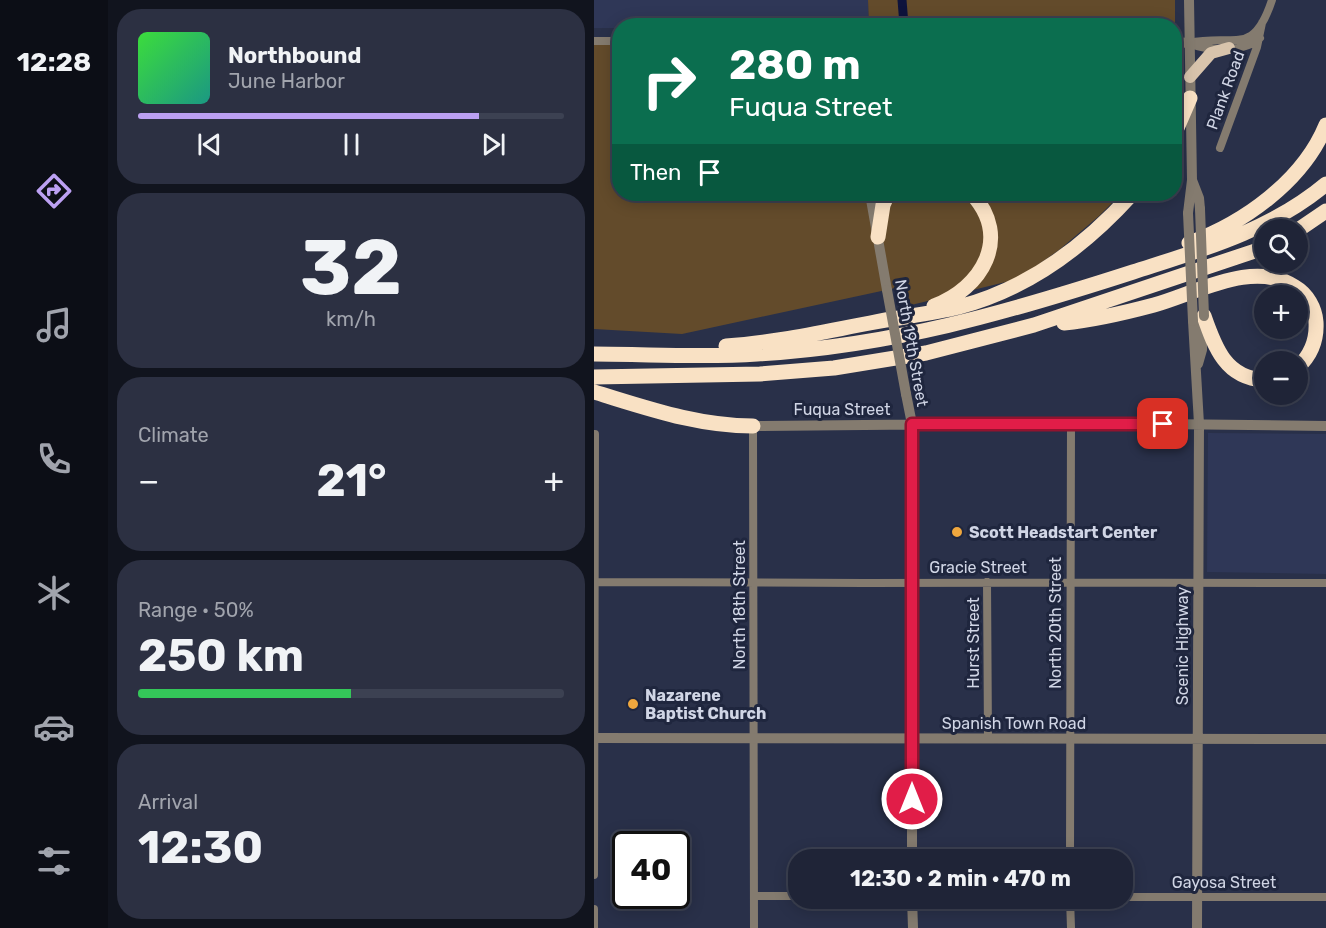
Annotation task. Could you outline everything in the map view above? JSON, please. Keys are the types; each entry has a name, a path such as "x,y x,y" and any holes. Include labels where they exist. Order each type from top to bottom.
{"highway":[{"path":"1182,116 1190,98"},
{"path":"1083,288 1157,254 1204,238 1249,212 1300,169 1316,148 1326,125"},
{"path":"594,354 733,356 868,342 984,318 1244,235 1285,214 1326,184"},
{"path":"878,237 885,201"},
{"path":"873,322 943,302 963,291 977,278 986,262 990,238 985,213 977,201"},
{"path":"638,354 678,346 765,342 958,307 1009,289 1064,257 1098,229 1125,201"},
{"path":"1308,223 1326,211"},
{"path":"594,377 718,376 834,368 927,353 1034,325 1254,251"},
{"path":"1034,325 1096,319 1233,280 1269,276 1281,279 1299,289 1313,309 1315,339 1308,355"},
{"path":"1198,319 1226,364 1247,377 1254,378"},
{"path":"594,392 679,418 720,425 753,426"}],"main road":[{"path":"1190,77 1211,53 1229,48"}],"street":[{"name":"Scenic Highway","path":"1189,0 1192,180 1188,213 1202,350 1198,364 1197,928"},
{"name":"Plank Road","path":"1189,43 1199,47 1248,46 1257,41 1267,24 1272,0"},
{"name":"Plank Road","path":"1189,43 1245,39 1255,34 1268,13"},
{"name":"Plank Road","path":"1220,148 1262,22"},
{"path":"594,41 612,41"},
{"path":"1182,43 1189,43"},
{"name":"Scenic Highway","path":"1192,180 1199,198 1200,209 1198,319"},
{"name":"North 19th Street","path":"871,201 912,424 912,849"},
{"name":"Fuqua Street","path":"753,426 1071,423 1326,426"},
{"name":"North 20th Street","path":"1070,849 1071,423"},
{"name":"North 18th Street","path":"753,426 753,928"},
{"path":"594,876 595,434"},
{"name":"Gracie Street","path":"595,582 1326,583"},
{"name":"Hurst Street","path":"987,582 988,739"},
{"name":"Spanish Town Road","path":"594,738 1326,739"},
{"path":"754,896 788,897"},
{"name":"Gayosa Street","path":"1133,897 1326,897"},
{"path":"594,909 594,928"},
{"path":"912,909 913,928"},
{"path":"1071,909 1071,928"}],"shaded area":[{"path":"594,0 868,0 869,18 612,18 612,28 594,28"},
{"path":"868,0 1175,0 1175,18 869,18"},
{"path":"594,45 612,45 612,201 1114,201 1059,250 1018,279 903,307 900,287 682,334 594,329"},
{"path":"1208,433 1326,434 1326,574 1207,572"}],"waterway":[{"path":"902,0 903,18"}],"place":[{"name":"Scott Headstart Center","path":"957,532"},
{"name":"Nazarene Baptist Church","path":"633,704"}],"route":[{"path":"912,799 912,424 1163,424"}]}
